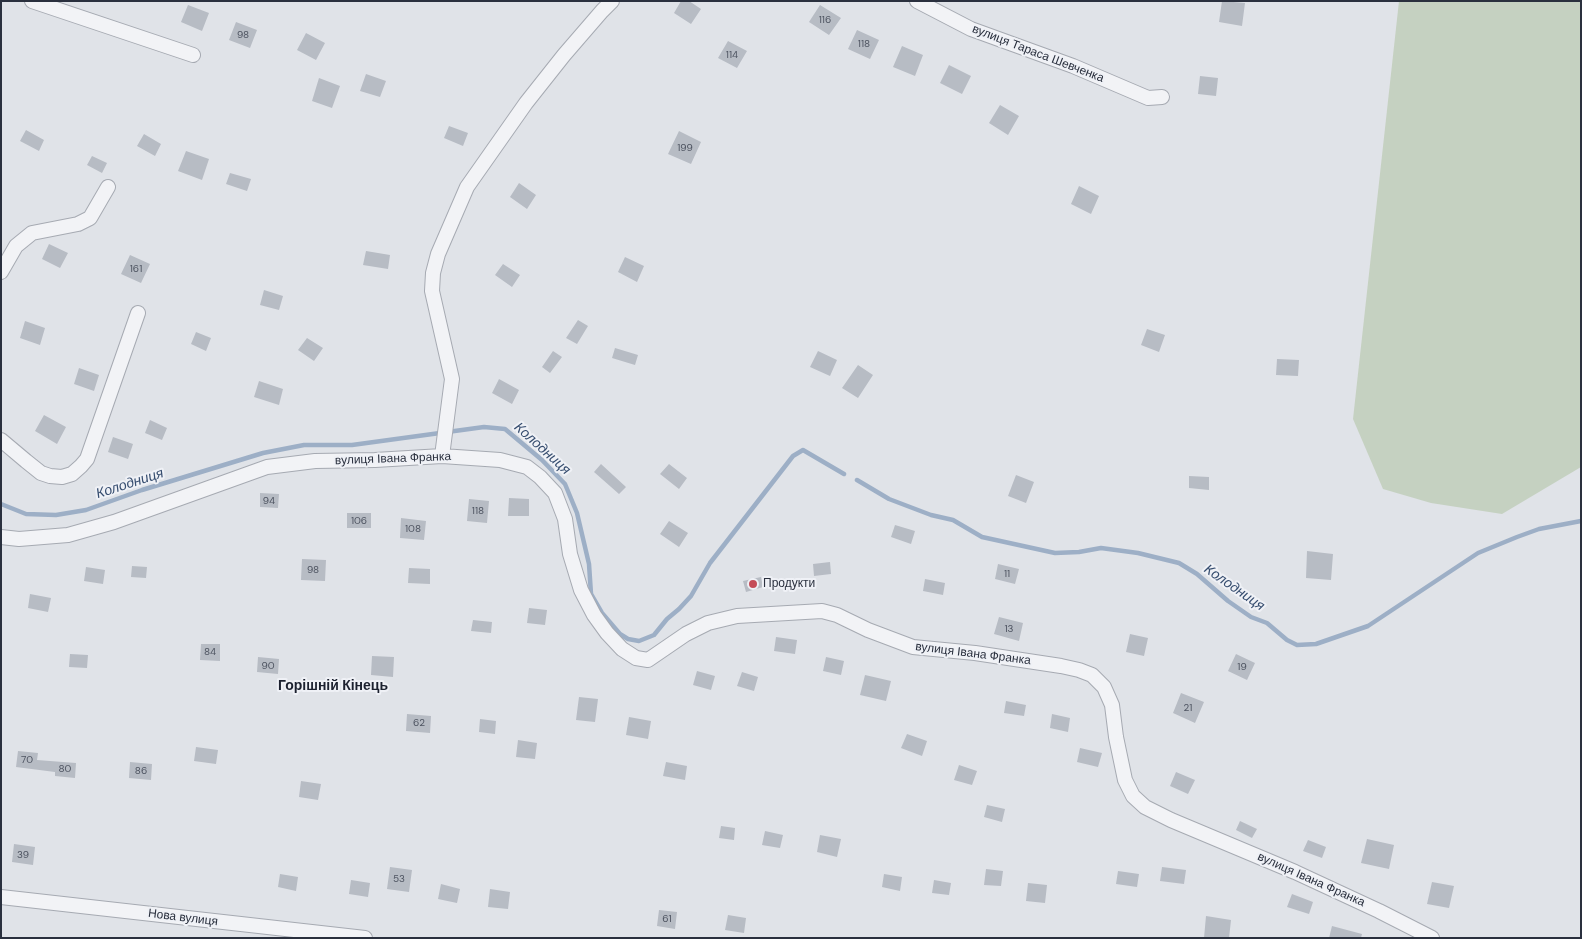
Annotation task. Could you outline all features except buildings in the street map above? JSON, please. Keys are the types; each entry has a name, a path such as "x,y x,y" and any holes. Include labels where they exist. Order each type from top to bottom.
{"street":[{"path":"32,1 193,55"},
{"path":"442,451 452,379 432,291 433,273 438,254 467,187 526,103 564,55 612,1"},
{"name":"вулиця Тараса Шевченка","path":"917,1 971,29 1072,66 1148,98 1162,97"},
{"path":"1,272 16,246 32,232 78,224 90,218 108,187"},
{"path":"1,440 41,473 50,476 62,477 72,474 82,466 87,458 138,313"},
{"name":"вулиця Івана Франка","path":"1,537 19,539 68,535 114,522 267,467 315,461 375,460 442,451 527,466 555,493 565,519 570,554 581,590 587,602 607,634 622,649 636,658 648,660 686,634 708,623 737,616 822,611 837,615 868,630 913,647 1061,666 1078,670 1092,675 1104,687 1112,705 1116,737 1125,780 1133,796 1145,807 1380,911 1432,938"},
{"name":"Нова вулиця","path":"1,897 366,938"}],"green space":[{"path":"1399,1 1581,1 1581,467 1502,514 1431,503 1383,489 1353,419"}],"waterway":[{"name":"Колодниця","path":"1,504 26,514 56,515 86,510 142,490 263,453 304,445 352,445 484,427 505,429 542,460 565,484 577,513 589,564 591,594 602,613 620,634 628,639 639,641 654,635 667,619 691,596 710,563 793,456 803,450 844,474"},
{"name":"Колодниця","path":"857,480 889,499 931,515 953,520 982,537 1055,553 1079,552 1101,548 1138,553 1179,563 1197,574 1228,601 1251,617 1267,623 1287,640 1297,645 1316,644 1368,626 1478,553 1539,529 1581,521"}],"place":[{"name":"Продукти","path":"753,584"}],"district":[{"name":"Горішній Кінець","path":"333,686"}]}
